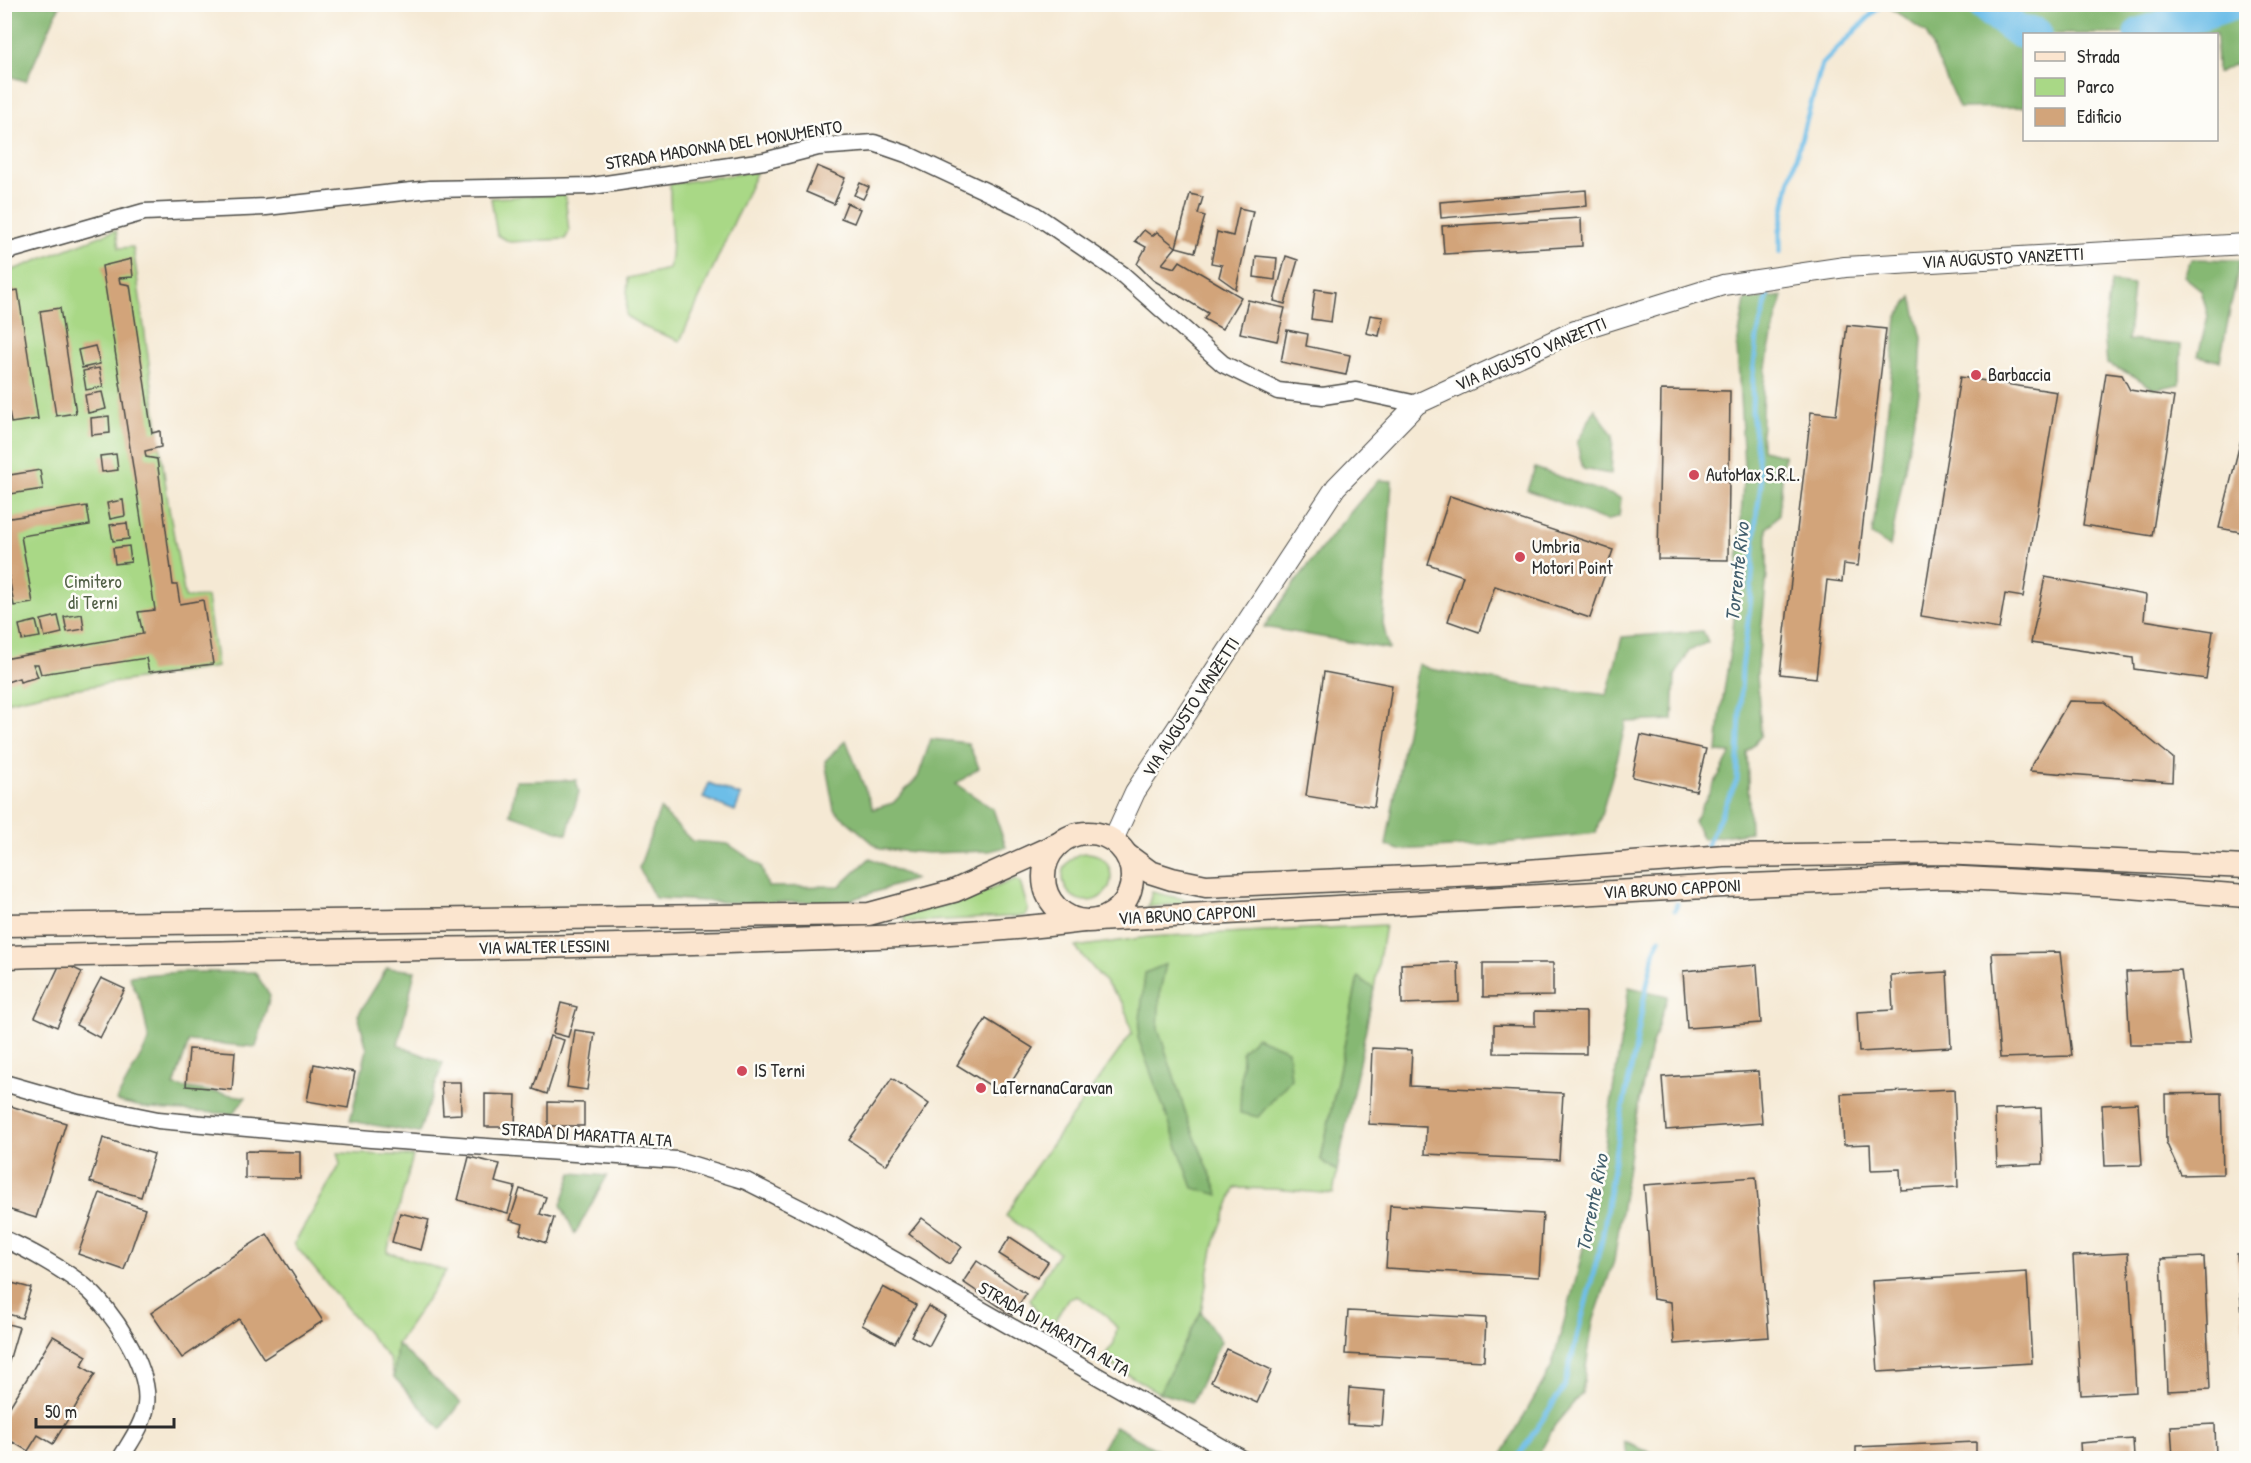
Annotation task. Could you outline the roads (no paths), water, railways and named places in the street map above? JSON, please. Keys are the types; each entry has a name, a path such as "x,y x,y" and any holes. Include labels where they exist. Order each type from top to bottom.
{"main road":[{"path":"1085,832 1100,834 1120,848 1132,875 1128,895 1121,906 1110,915 1090,920 1069,917 1057,909 1044,884 1044,869 1049,856 1058,844 1070,836 1085,832"},
{"name":"VIA WALTER LESSINI","path":"4,926 869,914 954,891 1058,844"},
{"name":"VIA BRUNO CAPPONI","path":"1120,848 1150,872 1206,886 1500,873 1724,856 1941,853 2247,867"},
{"name":"VIA BRUNO CAPPONI","path":"1090,920 1712,886 1944,877 2247,896"},
{"name":"VIA WALTER LESSINI","path":"4,957 567,947 846,939 1040,926 1090,920"}],"street":[{"name":"STRADA MADONNA DEL MONUMENTO","path":"4,252 144,212 266,207 430,189 592,186 764,161 818,147 874,143 906,154 1034,214 1122,274 1223,364 1278,391 1323,396 1356,392 1417,404"},
{"name":"VIA AUGUSTO VANZETTI","path":"1120,848 1135,792 1336,487 1417,404 1575,331 1723,285 1845,267 2247,244"},
{"name":"STRADA DI MARATTA ALTA","path":"4,1083 74,1103 158,1120 371,1139 677,1160 746,1181 833,1225 1241,1458"},
{"path":"4,1239 21,1246 84,1286 114,1321 140,1366 147,1395 146,1407 141,1423 121,1458"}],"water":[{"path":"709,783 741,796 735,811 703,798"}],"waterway":[{"name":"Torrente Rivo","path":"1780,252 1780,231 1789,183 1822,64 1882,4"},
{"path":"1983,4 2020,32 2028,33"},
{"path":"2143,33 2231,4"},
{"name":"Torrente Rivo","path":"1706,847 1737,780 1742,668 1761,484 1752,412 1753,375 1757,337 1768,295"},
{"name":"Torrente Rivo","path":"1675,910 1677,904"},
{"name":"Torrente Rivo","path":"1517,1458 1564,1387 1602,1240 1621,1116 1643,1003 1655,949 1660,939"}],"place":[{"name":"Barbaccia","path":"1976,375"},
{"name":"AutoMax S.R.L.","path":"1694,475"},
{"name":"Umbria Motori Point","path":"1520,557"},
{"name":"IS Terni","path":"742,1071"},
{"name":"LaTernanaCaravan","path":"981,1088"}],"park label":[{"name":"Cimitero di Terni","path":"93,592"}]}
